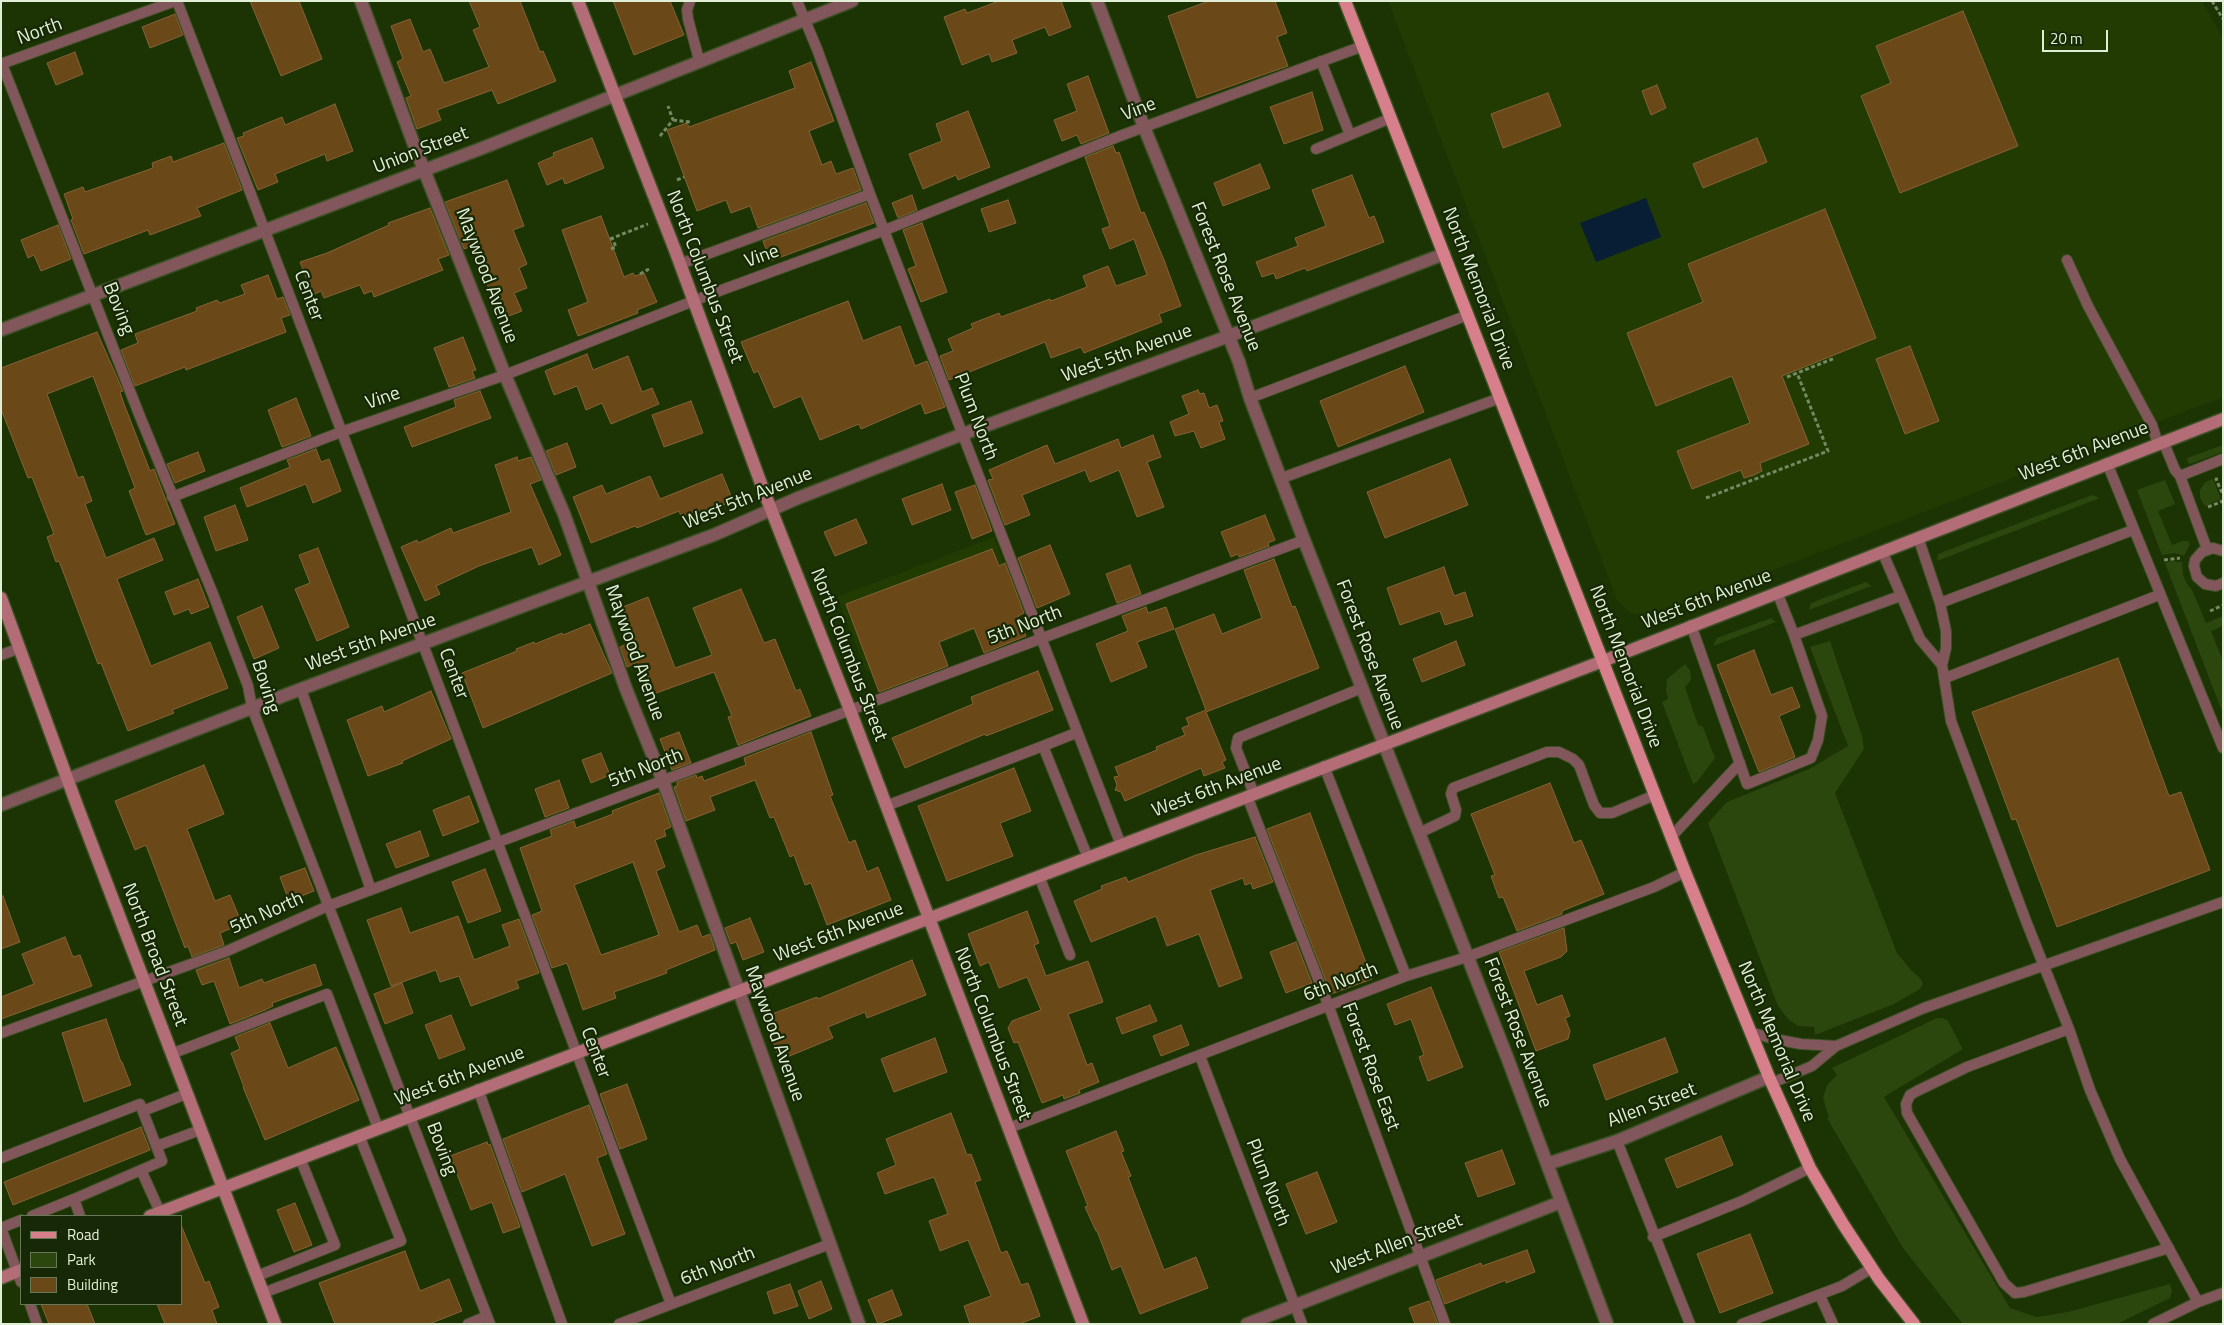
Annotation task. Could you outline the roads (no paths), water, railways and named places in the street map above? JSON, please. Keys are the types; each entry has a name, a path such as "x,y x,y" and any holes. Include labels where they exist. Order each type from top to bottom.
{"main road":[{"name":"North Memorial Drive","path":"1345,1 1685,872 1770,1080 1810,1168 1843,1224 1872,1268 1914,1324"}],"street":[{"name":"Maywood Avenue","path":"360,1 504,375 564,514 626,689 663,781 859,1324"},
{"name":"North Columbus Street","path":"578,1 680,264 771,511 850,710 1083,1324"},
{"name":"Union Street","path":"1,330 425,170 852,1"},
{"name":"Forest Rose Avenue","path":"1097,1 1144,127 1229,336 1250,398 1304,540 1467,957 1607,1324"},
{"name":"West 5th Avenue","path":"1,805 301,689 716,534 798,498 963,434 1444,254"},
{"name":"West 6th Avenue","path":"155,1214 478,1089 1603,661 1691,625 2223,419"},
{"name":"North Broad Street","path":"1,598 186,1094 275,1324"},
{"name":"Allen Street","path":"1547,1164 1617,1141 1770,1080"},
{"name":"West Allen Street","path":"1247,1324 1561,1202"},
{"path":"1,1278 20,1275"}],"lane":[{"name":"North","path":"2,64 176,1"},
{"name":"Center","path":"176,1 423,644 671,1304"},
{"path":"690,1 687,10 688,19 699,60"},
{"name":"Plum North","path":"796,1 817,49 870,194 1120,845"},
{"name":"Vine","path":"172,497 342,432 504,375 885,230 1144,127 1362,46"},
{"path":"1321,61 1350,135"},
{"name":"Boving","path":"2,64 244,677 252,708 488,1320"},
{"path":"1316,149 1390,118"},
{"path":"680,264 870,194"},
{"path":"2067,260 2088,306 2175,470 2180,476 2207,549"},
{"path":"1250,398 1468,315"},
{"path":"1282,478 1500,398"},
{"path":"2180,476 2223,459"},
{"path":"2107,463 2159,595 2223,748"},
{"path":"1940,603 2133,530"},
{"path":"1918,537 1940,603 1946,631 1946,648 1942,665 1952,721 2069,1029 2090,1090 2120,1159 2198,1302"},
{"name":"5th North","path":"1,1033 226,951 328,906 1304,540"},
{"path":"2223,551 2213,548 2207,549 2195,561 2195,572 2200,581 2210,586 2223,584"},
{"path":"1882,551 1920,639 1942,665"},
{"path":"1691,625 1747,784 1810,758 1818,740 1822,716 1777,592"},
{"path":"1945,678 2159,595"},
{"path":"1794,635 1900,596"},
{"path":"1,655 20,648"},
{"name":"Forest Rose East","path":"1362,688 1238,738 1236,748 1250,795 1445,1324"},
{"path":"301,689 371,890"},
{"path":"886,806 1076,733"},
{"path":"1043,746 1088,858"},
{"path":"1419,833 1455,816 1456,810 1451,794 1453,788 1546,752 1559,752 1567,755 1578,765 1594,805 1600,813 1612,813 1655,794"},
{"path":"1672,836 1740,763"},
{"path":"1324,766 1406,976"},
{"name":"6th North","path":"1009,1128 1406,976 1467,957 1654,887 1685,872"},
{"path":"1039,876 1070,956"},
{"name":"Allen Street","path":"1770,1080 1812,1066 1836,1046 1924,1008 2223,902"},
{"path":"171,1054 326,994 378,1128"},
{"path":"2069,1029 1967,1067 1917,1091 1910,1095 1906,1104 1907,1113 2004,1283 2015,1293 2024,1292 2170,1248"},
{"name":"Allen Street","path":"1750,1032 1801,1044 1836,1046"},
{"name":"Plum North","path":"1200,1056 1302,1324"},
{"path":"478,1089 562,1324"},
{"path":"143,1111 186,1094"},
{"path":"1,1158 140,1104 162,1161 34,1215"},
{"path":"157,1146 200,1130"},
{"path":"264,1293 401,1241 359,1135"},
{"path":"1617,1141 1653,1236 1690,1324"},
{"path":"257,1276 335,1245 300,1158"},
{"path":"1653,1236 1742,1200 1810,1168"},
{"path":"141,1170 155,1214"},
{"path":"74,1199 80,1215"},
{"path":"20,1220 1,1228 20,1275"},
{"name":"6th North","path":"619,1324 830,1244"},
{"path":"1742,1324 1820,1296 1842,1286 1872,1268"},
{"path":"2153,1324 2198,1302 2223,1293"},
{"path":"1820,1296 1833,1324"},
{"path":"30,1305 37,1324"},
{"path":"468,1324 488,1320"}],"water":[{"path":"1646,198 1661,237 1596,262 1580,223"}]}
